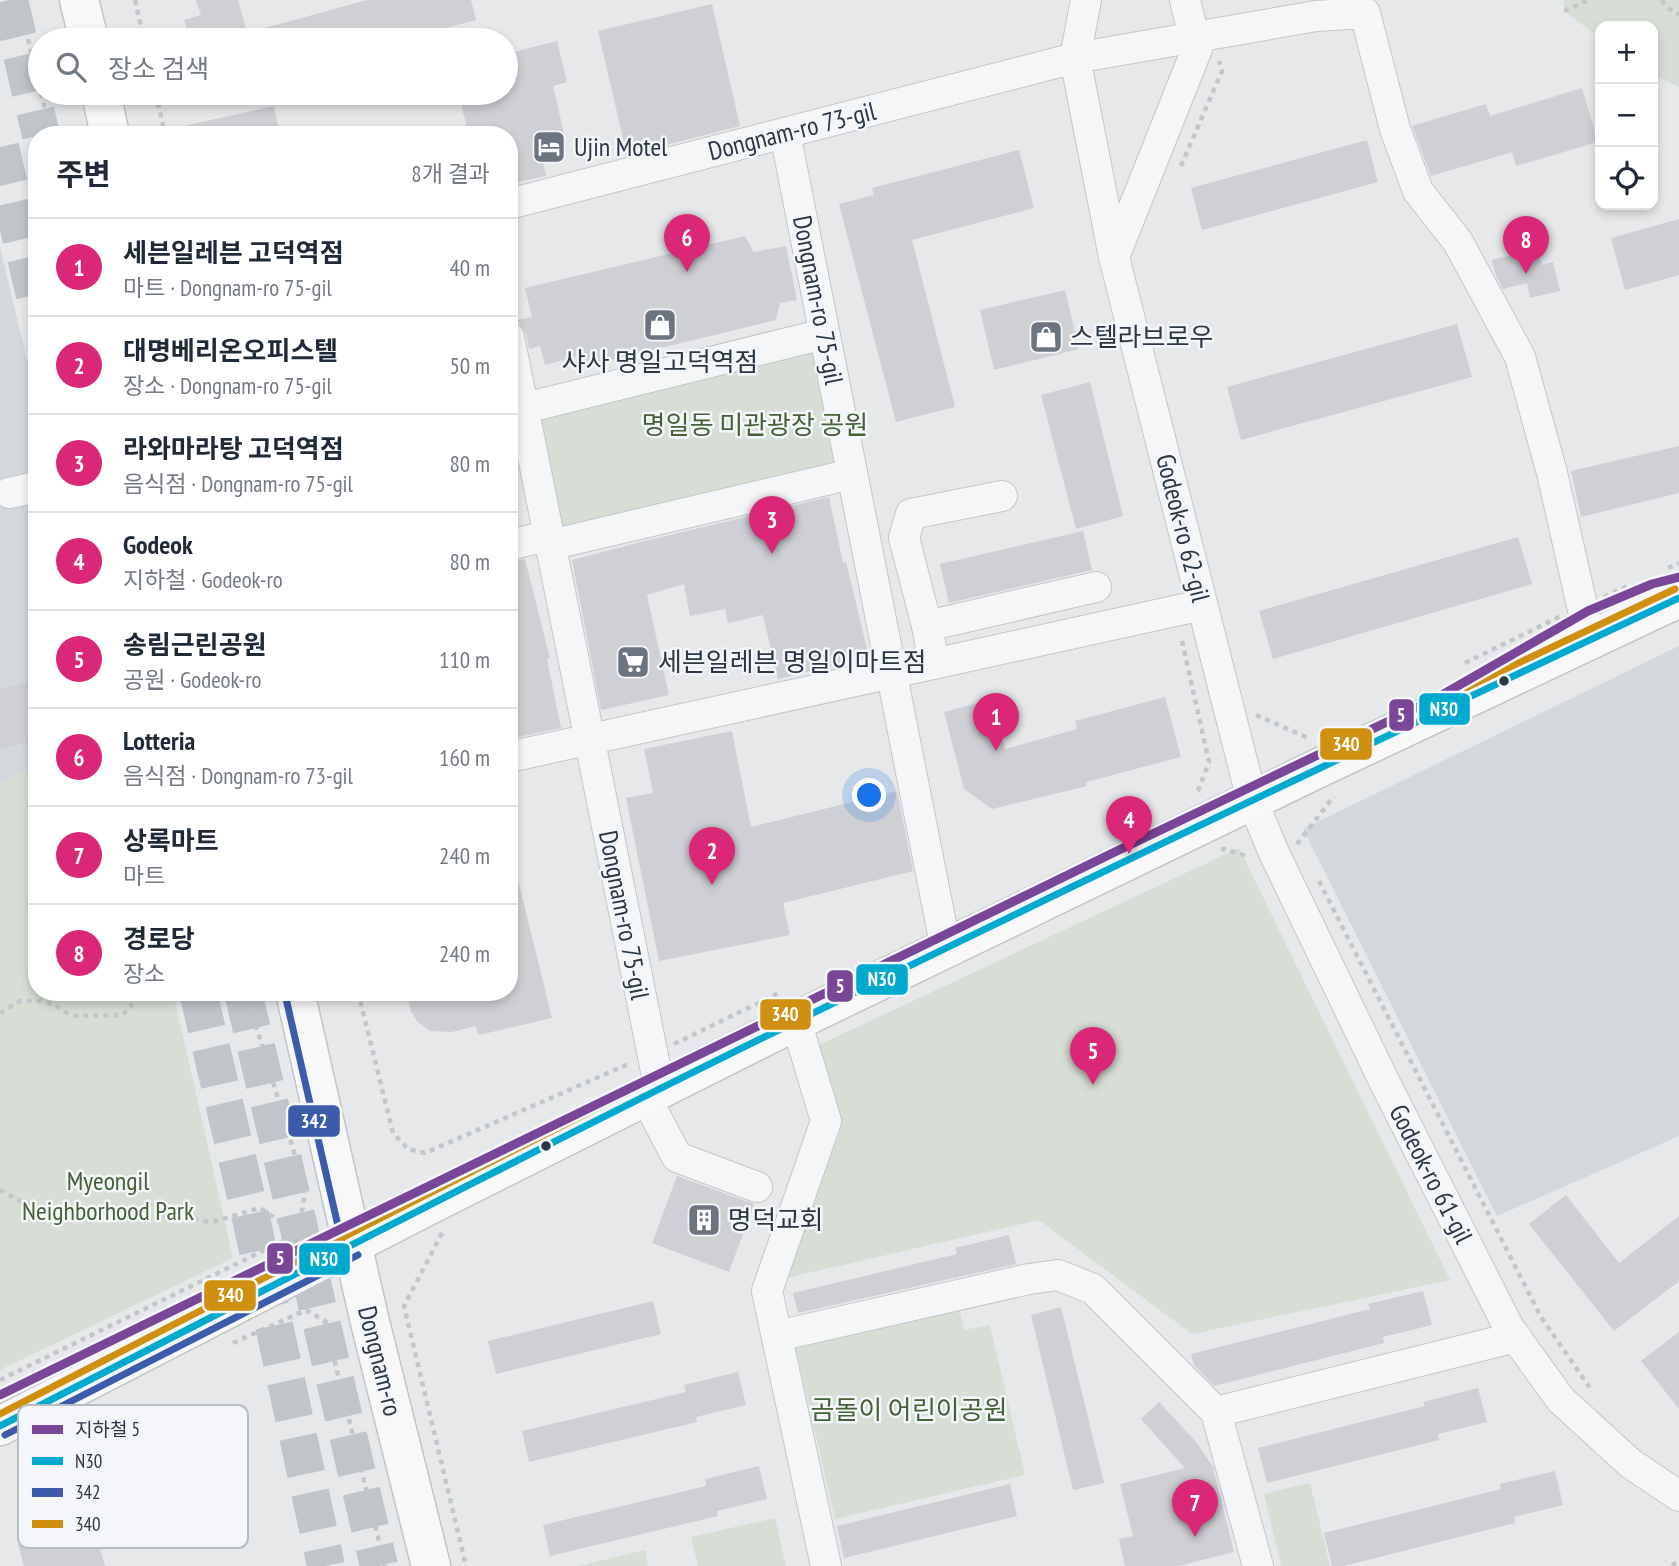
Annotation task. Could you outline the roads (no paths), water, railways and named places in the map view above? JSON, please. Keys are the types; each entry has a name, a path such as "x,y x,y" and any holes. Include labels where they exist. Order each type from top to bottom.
{"main road":[{"path":"79,0 86,28"},
{"path":"104,105 108,126"},
{"path":"41,1405 653,1095 789,1006 946,949 1252,800 1587,623 1668,585"},
{"name":"Dongnam-ro","path":"297,1001 431,1566"},
{"path":"0,1426 18,1417"}],"street":[{"name":"Godeok-ro 62-gil","path":"1086,0 1075,58 1114,257 1189,608 1252,800"},
{"path":"1114,257 1203,36 1185,0"},
{"name":"Dongnam-ro 73-gil","path":"518,202 1075,58 1203,36 1314,8 1365,13 1395,129 1418,191 1458,242 1520,357 1552,473 1587,623"},
{"name":"Dongnam-ro 75-gil","path":"785,133 946,949"},
{"path":"518,410 824,334"},
{"name":"Dongnam-ro 75-gil","path":"518,418 549,540 652,1054 653,1095 677,1157 757,1187"},
{"path":"518,544 549,540 852,474"},
{"path":"934,664 904,538 911,514 1002,496"},
{"path":"927,626 1096,587"},
{"path":"518,755 1189,608"},
{"name":"Godeok-ro 61-gil","path":"1252,800 1274,853 1379,1070 1459,1231 1516,1337 1561,1400 1630,1463 1679,1496"},
{"path":"789,1006 826,1121 767,1291 826,1566"},
{"path":"776,1336 1029,1279 1058,1275 1093,1289 1216,1412 1258,1566"},
{"path":"1216,1412 1516,1337"}],"tunnel":[{"path":"9,0 28,80"},
{"path":"34,105 39,126"},
{"path":"0,147 28,266"},
{"path":"200,1001 249,1209 326,1566"},
{"path":"245,1001 379,1566"}],"metro line":[{"name":"5","path":"0,1395 1435,699 1588,611 1652,584 1679,577"}],"place":[{"name":"Ujin Motel","path":"549,147"},
{"name":"Lotteria","path":"687,272"},
{"name":"경로당","path":"1526,274"},
{"name":"샤사 명일고덕역점","path":"660,325"},
{"name":"스텔라브로우","path":"1046,337"},
{"name":"라와마라탕 고덕역점","path":"772,554"},
{"name":"세븐일레븐 명일이마트점","path":"633,662"},
{"name":"세븐일레븐 고덕역점","path":"996,751"},
{"name":"Godeok","path":"1129,854"},
{"name":"대명베리온오피스텔","path":"712,885"},
{"name":"송림근린공원","path":"1093,1085"},
{"name":"명덕교회","path":"704,1220"},
{"name":"상록마트","path":"1195,1537"}],"park label":[{"name":"명일동 미관광장 공원","path":"755,425"},
{"name":"Myeongil Neighborhood Park","path":"108,1196"},
{"name":"곰돌이 어린이공원","path":"909,1410"}]}
